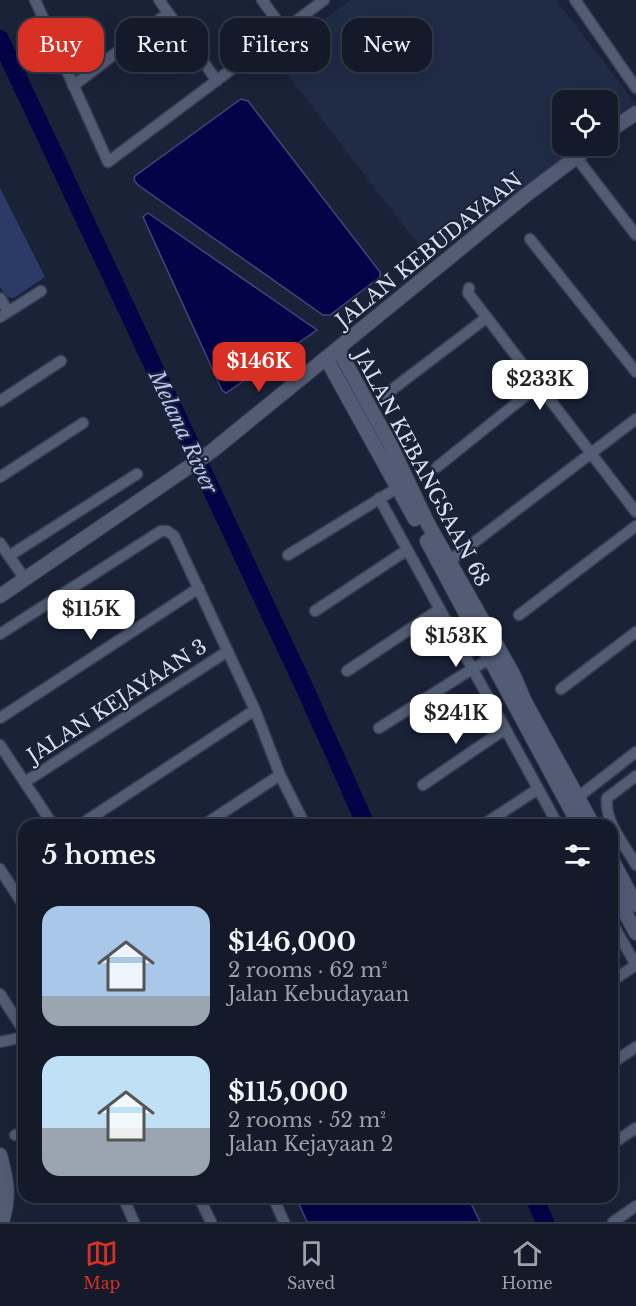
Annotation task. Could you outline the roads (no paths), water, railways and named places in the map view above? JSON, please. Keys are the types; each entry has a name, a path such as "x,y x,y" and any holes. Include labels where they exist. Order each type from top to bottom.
{"street":[{"path":"159,0 217,81"},
{"path":"262,0 275,18"},
{"path":"300,18 324,0"},
{"path":"575,0 635,84"},
{"path":"39,2 73,86 108,162 229,72"},
{"path":"73,86 168,13"},
{"path":"618,125 636,112"},
{"path":"576,157 636,235"},
{"name":"JALAN KEBUDAYAAN","path":"0,596 212,451 526,195 576,157"},
{"path":"530,239 636,372"},
{"path":"468,289 468,293 486,318 636,512"},
{"path":"0,298 4,314 40,291"},
{"path":"385,395 486,318"},
{"name":"JALAN KEBANGSAAN 68","path":"338,349 390,444 403,484"},
{"name":"JALAN KEBANGSAAN 68","path":"326,358 403,484 573,801 588,819"},
{"path":"0,401 61,361"},
{"path":"436,467 539,386"},
{"path":"445,565 636,419"},
{"path":"0,477 83,423"},
{"path":"9,555 137,474"},
{"path":"288,555 403,484"},
{"path":"379,498 554,819"},
{"path":"519,615 636,526"},
{"path":"0,634 161,531 167,531 174,536 199,588 255,710 280,775 302,819"},
{"path":"0,543 25,579"},
{"path":"315,610 407,550"},
{"path":"0,718 199,588"},
{"path":"347,671 440,609"},
{"path":"561,689 636,632"},
{"name":"JALAN KEJAYAAN 3","path":"25,782 228,651"},
{"path":"379,728 495,656"},
{"path":"89,819 255,710"},
{"path":"423,785 505,729"},
{"path":"0,745 49,819"},
{"path":"573,801 636,752"},
{"path":"213,819 280,775"},
{"path":"609,819 607,798 636,776"},
{"path":"492,819 537,789"},
{"name":"JALAN KEBANGSAAN 68","path":"573,801 578,819"},
{"path":"618,834 636,865"},
{"path":"0,869 18,897"},
{"path":"618,871 636,905"},
{"path":"618,899 636,933"},
{"path":"618,934 636,965 618,977"},
{"path":"0,994 18,1022"},
{"path":"0,1041 18,1038"},
{"path":"618,1059 636,1047"},
{"path":"618,1140 636,1128"},
{"path":"0,1155 8,1186 2,1222"},
{"path":"125,1203 132,1221"},
{"path":"202,1203 211,1222"},
{"path":"276,1203 284,1222"},
{"path":"613,1222 636,1206"}],"waterway":[{"name":"Melana River","path":"0,39 307,693 363,819"},
{"name":"Melana River","path":"537,1203 545,1222"}]}
